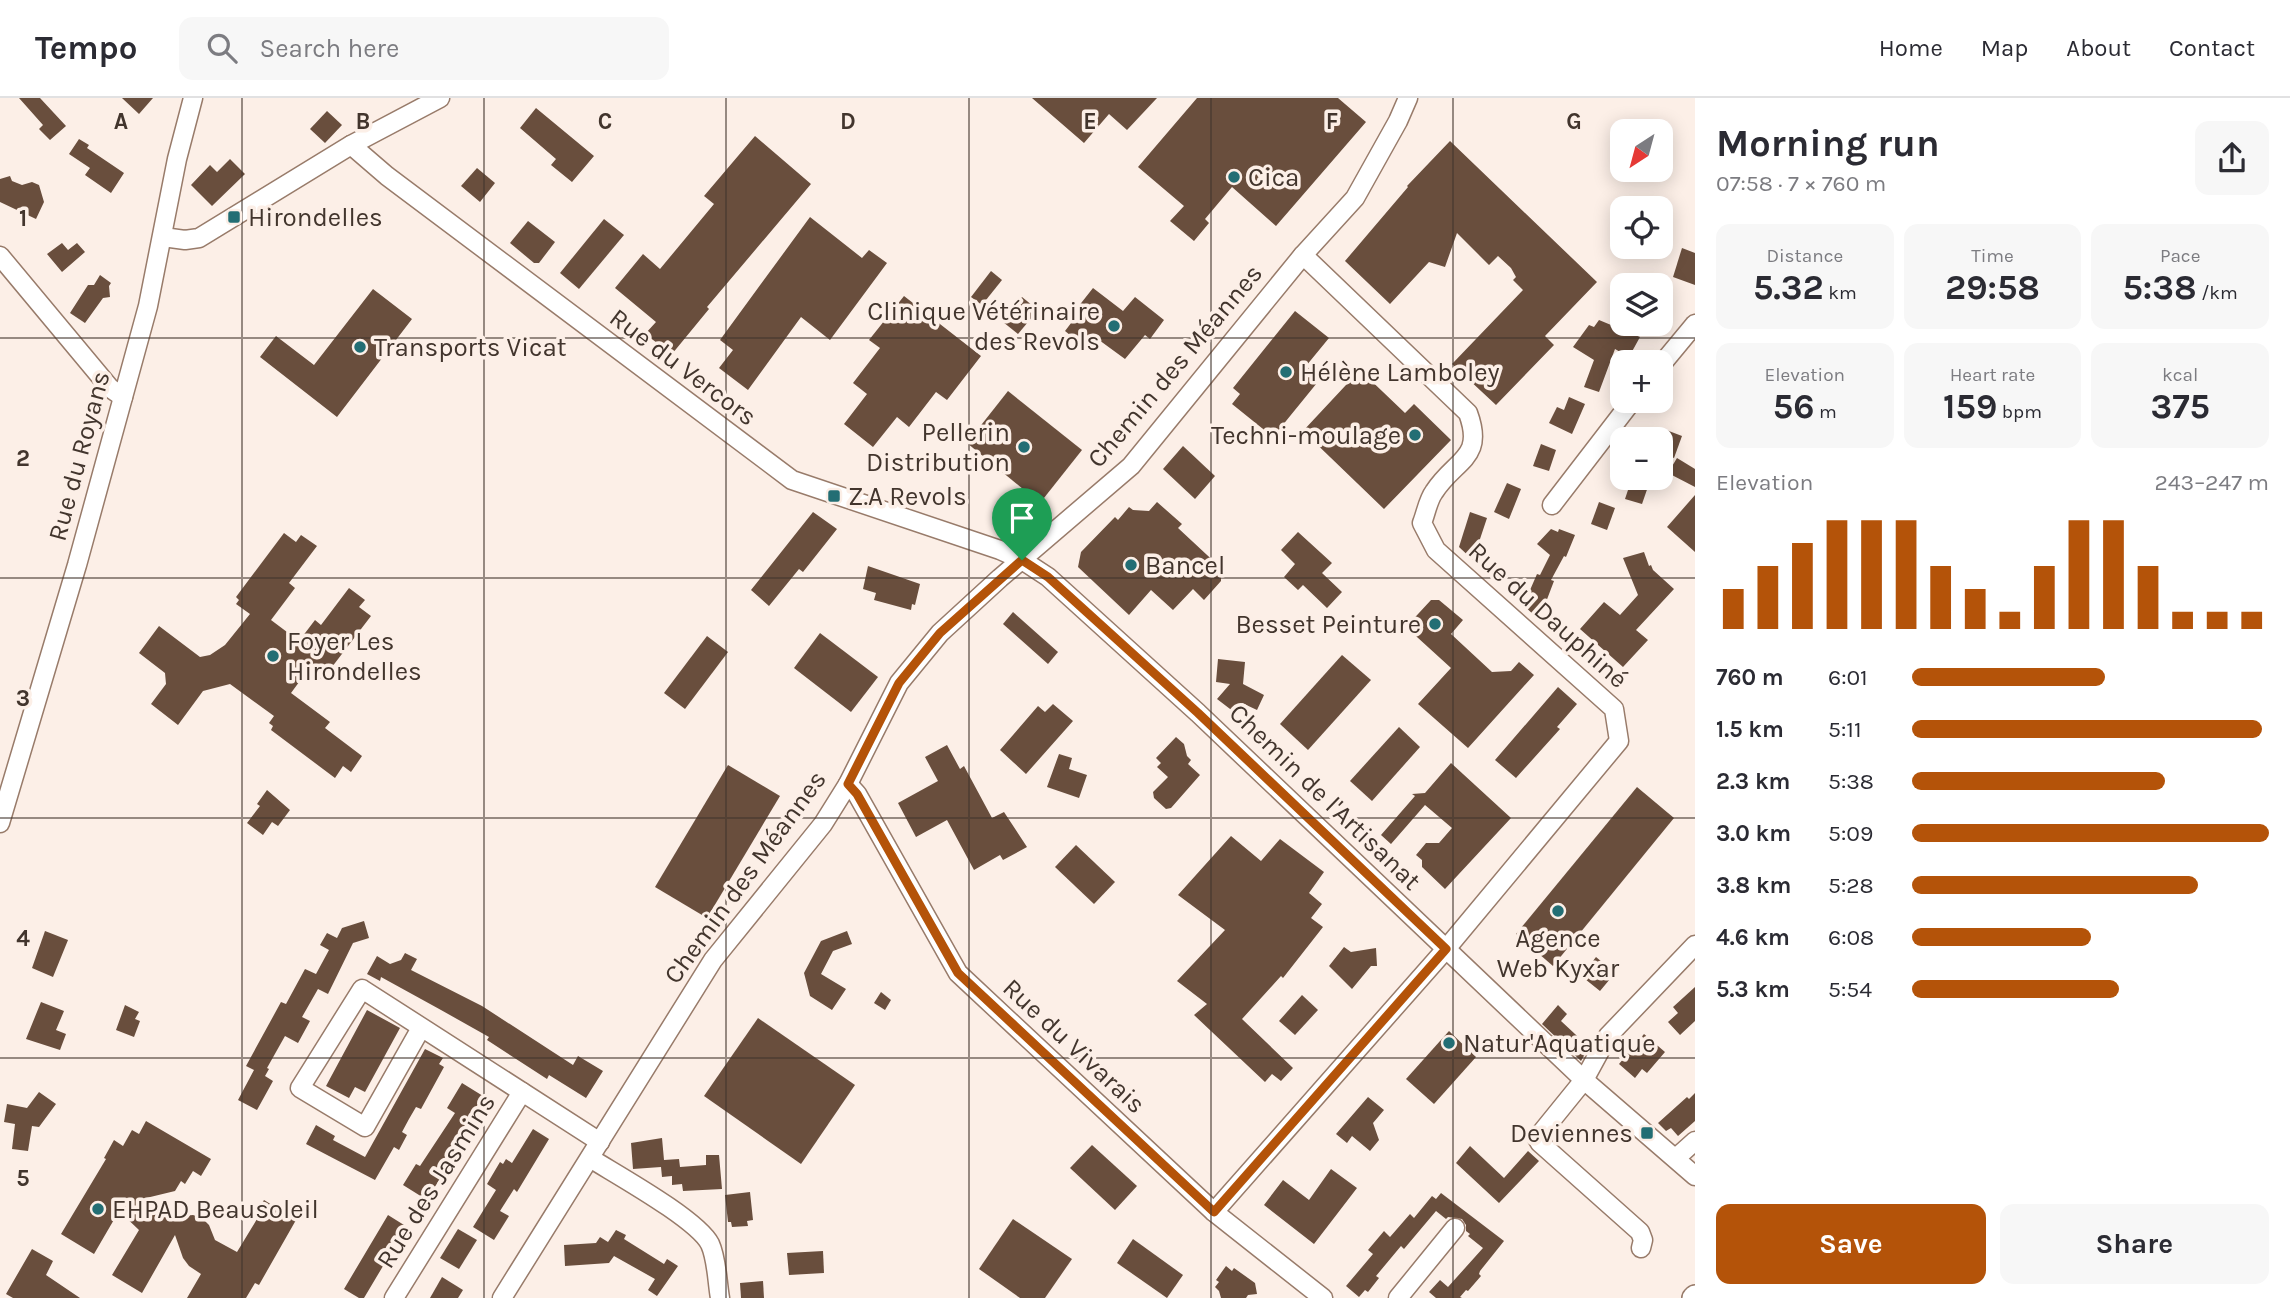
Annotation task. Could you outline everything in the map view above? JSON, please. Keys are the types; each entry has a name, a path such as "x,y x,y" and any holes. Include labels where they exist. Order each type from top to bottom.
{"street":[{"name":"Rue du Royans","path":"0,823 4,799 77,565 148,306 177,159 193,98"},
{"path":"163,237 185,240 198,238 351,145 440,98"},
{"name":"Chemin des Méannes","path":"502,1298 713,960 823,824 848,784 899,683 940,633 1131,466 1303,254 1355,198 1408,98"},
{"name":"Rue du Vercors","path":"351,145 387,176 792,480 1000,550 1022,560"},
{"name":"Rue du Dauphiné","path":"1214,1212 1446,949 1619,741 1614,709 1436,550 1422,523 1433,492 1471,450 1474,431 1468,413 1303,254"},
{"path":"0,256 110,388 123,397"},
{"path":"1673,351 1695,324"},
{"path":"1552,505 1623,413"},
{"name":"Chemin de l'Artisanat","path":"1022,560 1048,577 1188,704 1584,1080 1695,1176"},
{"name":"Rue du Vivarais","path":"848,784 857,794 958,973 1214,1212 1323,1298"},
{"path":"1641,1248 1643,1240 1640,1232 1536,1138 1584,1080 1608,1036 1695,945"},
{"path":"421,1028 365,1126 300,1088 362,989 600,1142"},
{"name":"Rue des Jasmins","path":"394,1298 522,1092"},
{"path":"1676,1158 1695,1141"},
{"path":"590,1158 686,1219 701,1232 710,1245 720,1298"},
{"path":"1398,1298 1455,1228"}],"building":[{"path":"19,98 40,98 66,126 50,140 39,129 43,125"},
{"path":"122,98 153,98 139,114"},
{"path":"1032,98 1157,98 1127,130 1109,114 1084,143"},
{"name":"Cica","path":"1197,98 1338,98 1366,122 1276,226 1232,187 1205,219 1209,223 1194,241 1170,221 1184,206 1138,167"},
{"path":"536,108 594,156 572,182 551,165 556,159 520,128"},
{"path":"327,111 342,125 325,143 310,129"},
{"path":"755,136 811,184 707,307 709,309 672,354 645,334 656,322 615,288 643,254 660,269 714,204 704,196"},
{"path":"79,139 89,145 87,148 124,173 111,193 85,175 90,168 69,154"},
{"path":"1450,141 1597,282 1545,336 1554,345 1496,405 1452,364 1523,290 1513,280 1516,277 1511,268 1498,256 1489,265 1457,233 1445,267 1429,262 1390,304 1345,261 1407,186"},
{"path":"230,159 245,174 212,206 191,185 210,165 217,172"},
{"path":"477,168 495,183 480,202 461,186"},
{"path":"10,176 12,181 22,185 32,182 39,185 44,202 36,219 0,202 0,179"},
{"path":"810,217 862,258 869,250 887,263 830,340 801,317 748,390 719,368 733,350 720,340"},
{"path":"604,219 624,235 579,289 560,273"},
{"path":"528,221 555,242 539,263 534,263 510,243"},
{"path":"62,243 68,250 77,243 85,252 62,272 47,254"},
{"path":"1682,248 1695,253 1695,285 1673,277"},
{"path":"991,271 1002,280 982,305 971,297"},
{"path":"100,275 111,283 110,297 103,298 85,323 70,313 88,285 94,285"},
{"name":"Clinique Vétérinaire des Revols","path":"1093,288 1123,311 1135,297 1164,320 1150,339 1145,335 1125,359 1099,340 1090,351 1065,331 1081,310 1078,307"},
{"name":"Transports Vicat","path":"373,289 412,319 337,417 260,357 276,336 314,365"},
{"path":"904,296 981,356 947,400 936,392 909,427 897,417 873,447 844,424 867,394 853,383 880,348 869,340"},
{"path":"1022,297 1038,310 1018,334 1003,322"},
{"name":"Hélène Lamboley","path":"1295,311 1329,338 1306,366 1321,378 1273,437 1232,404 1240,394 1233,388"},
{"path":"1599,320 1610,325 1610,336 1640,337 1633,350 1610,350 1610,362 1599,392 1584,387 1594,360 1573,347 1589,325 1594,327"},
{"name":"Techni-moulage","path":"1360,370 1405,413 1414,404 1451,440 1384,509 1303,431"},
{"name":"Pellerin Distribution","path":"1008,391 1082,450 1040,503 967,443"},
{"path":"1569,397 1585,404 1572,434 1549,423 1557,407 1564,410"},
{"path":"1673,433 1682,436 1673,458"},
{"path":"1541,444 1556,450 1549,471 1533,466"},
{"path":"1183,446 1215,476 1195,499 1163,469"},
{"path":"1677,458 1695,469 1695,487 1673,476 1673,465"},
{"path":"1507,483 1521,489 1509,519 1494,512"},
{"path":"1628,490 1647,490 1642,504 1625,499"},
{"path":"1695,495 1695,552 1667,527"},
{"path":"1157,502 1182,524 1178,528 1221,568 1221,581 1204,600 1193,589 1173,610 1151,590 1129,615 1078,567 1081,552 1115,517 1118,520 1129,507 1133,510 1149,511"},
{"path":"1599,502 1615,508 1607,530 1591,524"},
{"path":"813,512 837,529 803,572 799,569 769,606 751,590"},
{"path":"1470,512 1487,518 1473,560 1459,547"},
{"path":"1551,529 1575,535 1566,557 1564,556 1551,580 1554,581 1546,602 1548,604 1536,617 1521,603 1550,555 1537,544"},
{"path":"1298,532 1332,563 1322,573 1342,592 1327,608 1303,585 1298,590 1284,577 1295,564 1281,550"},
{"name":"Foyer Les Hirondelles","path":"284,533 296,542 301,535 317,546 289,583 295,588 271,620 299,641 315,620 321,625 349,588 365,600 359,607 371,616 322,680 319,677 316,681 305,674 291,693 330,722 325,728 362,756 351,772 343,766 335,778 271,730 273,726 269,723 274,716 230,684 203,691 178,725 151,704 166,684 165,673 139,653 159,626 200,657 210,655 225,645 250,614 236,604 239,600 236,597"},
{"path":"1644,552 1649,566 1674,589 1636,630 1648,640 1623,667 1580,629 1604,602 1620,615 1638,595 1623,558"},
{"path":"868,566 920,584 915,605 912,604 911,610 874,600 876,593 863,589"},
{"path":"1431,600 1439,600 1463,620 1451,634 1492,672 1511,671 1519,662 1534,675 1468,748 1418,704 1451,668 1406,627"},
{"path":"1013,612 1058,652 1048,664 1003,624"},
{"path":"820,633 878,677 851,712 794,668"},
{"path":"707,636 728,652 685,709 664,693"},
{"path":"1342,655 1371,680 1308,750 1280,724"},
{"path":"1218,659 1245,662 1243,684 1264,695 1257,710 1242,703 1234,712 1217,699 1230,684 1216,682"},
{"path":"1558,687 1577,704 1557,727 1560,729 1516,778 1495,760"},
{"path":"1053,704 1073,721 1026,774 1000,750 1038,706 1045,712"},
{"path":"1399,727 1420,747 1372,801 1350,781"},
{"path":"1176,737 1184,744 1191,760 1188,764 1200,775 1171,808 1166,809 1154,798 1153,792 1168,777 1157,767 1161,763 1156,758"},
{"path":"947,745 960,769 964,766 992,818 1004,812 1027,847 1003,860 1000,855 974,870 947,820 916,837 898,803 938,781 925,757"},
{"path":"1059,754 1072,758 1069,769 1087,775 1079,798 1047,787"},
{"path":"1451,763 1511,818 1445,889 1422,867 1422,860 1416,855 1426,843 1439,843 1452,828 1425,805 1391,844 1381,835 1415,796 1412,794 1425,793"},
{"path":"728,765 780,796 707,918 655,887"},
{"path":"1637,787 1674,818 1553,966 1516,934"},
{"path":"267,790 290,810 278,826 272,822 263,835 247,823 260,806 257,804"},
{"path":"1231,836 1261,861 1280,839 1324,872 1309,893 1322,904 1311,918 1323,927 1283,978 1281,976 1242,1019 1293,1068 1281,1081 1272,1074 1265,1082 1194,1015 1207,1004 1177,981 1225,930 1178,895"},
{"path":"1076,845 1115,882 1094,904 1055,867"},
{"path":"364,921 369,938 353,943 328,994 318,989 302,1017 310,1021 298,1043 285,1036 267,1068 269,1069 265,1076 273,1081 257,1110 238,1100 254,1070 246,1066 281,1002 286,1004 305,969 316,974 329,950 320,945 327,933 337,938 342,928"},
{"path":"45,931 68,940 53,977 32,968"},
{"path":"847,931 852,944 833,951 821,974 846,989 832,1010 810,996 804,973 821,941"},
{"path":"1344,947 1351,952 1376,948 1377,966 1371,966 1352,989 1329,966"},
{"path":"405,953 417,959 411,970 482,1006 573,1065 578,1056 603,1071 586,1098 549,1075 547,1079 487,1040 489,1037 381,977 380,981 367,974 377,956 390,964 401,960"},
{"path":"1596,957 1615,973 1600,991 1585,979 1590,973 1586,970"},
{"path":"1695,987 1695,1021 1680,1035 1668,1022 1678,1013 1673,1007"},
{"path":"881,992 891,1000 885,1010 874,1003"},
{"path":"1302,995 1318,1010 1295,1035 1279,1021"},
{"path":"41,1002 64,1011 56,1030 66,1034 60,1050 26,1039"},
{"path":"125,1005 139,1012 135,1019 140,1021 134,1037 116,1030"},
{"path":"1558,1005 1567,1014 1561,1021 1589,1047 1581,1061 1542,1024"},
{"path":"367,1010 400,1028 365,1092 355,1087 349,1098 326,1086"},
{"path":"758,1018 855,1085 801,1164 704,1096"},
{"path":"1449,1031 1476,1057 1434,1104 1406,1079"},
{"path":"1644,1034 1665,1052 1647,1073 1642,1069 1635,1078 1619,1064"},
{"path":"425,1049 443,1058 439,1064 444,1067 421,1109 416,1107 409,1119 402,1132 407,1135 399,1150 394,1147 375,1180 306,1144 316,1125 335,1136 333,1140 365,1157"},
{"path":"462,1083 483,1096 461,1133 469,1138 453,1162 451,1160 427,1200 403,1185 416,1164 420,1166 455,1113 447,1108"},
{"path":"39,1092 56,1104 39,1127 32,1126 28,1151 12,1149 15,1124 4,1122 7,1104 27,1108"},
{"path":"1695,1093 1695,1121 1678,1136 1671,1128 1666,1131 1658,1123"},
{"path":"1368,1097 1384,1110 1373,1123 1379,1140 1370,1151 1352,1136 1347,1143 1336,1134"},
{"name":"EHPAD Beausoleil","path":"146,1121 211,1159 201,1176 193,1171 185,1184 181,1181 175,1191 142,1199 172,1217 193,1215 202,1218 209,1225 215,1240 237,1252 257,1219 253,1217 264,1200 296,1220 259,1285 255,1283 246,1298 187,1298 201,1274 183,1258 175,1235 142,1293 112,1275 139,1230 119,1211 94,1254 61,1234 106,1159 104,1158 114,1140 123,1146 132,1130 139,1134"},
{"path":"533,1129 549,1139 517,1192 514,1189 500,1211 509,1216 494,1240 473,1227 496,1190 487,1184 500,1162 503,1164 506,1159 512,1163"},
{"path":"662,1138 664,1160 679,1159 680,1167 706,1165 706,1155 719,1155 722,1189 683,1191 682,1184 672,1185 672,1176 662,1177 661,1167 633,1169 631,1143"},
{"path":"1092,1145 1137,1186 1115,1210 1070,1168"},
{"path":"1470,1146 1504,1178 1528,1151 1539,1161 1499,1203 1456,1163"},
{"path":"1331,1169 1357,1188 1314,1244 1264,1205 1283,1180 1309,1200"},
{"path":"750,1192 753,1220 747,1221 748,1226 732,1227 731,1222 728,1222 725,1195"},
{"path":"1441,1193 1504,1241 1480,1271 1481,1276 1460,1297 1462,1298 1436,1298 1429,1292 1440,1280 1448,1287 1483,1248 1468,1236 1470,1234 1466,1231 1462,1219 1446,1219 1436,1211 1404,1249 1401,1246 1376,1276 1379,1278 1368,1292 1365,1290 1359,1297 1346,1286 1373,1254 1368,1250 1384,1231 1390,1237 1410,1214 1414,1218 1432,1196 1436,1199"},
{"path":"388,1215 412,1230 394,1259 389,1256 364,1298 359,1298 344,1289"},
{"path":"1013,1219 1072,1259 1045,1298 1020,1298 979,1269"},
{"path":"458,1229 477,1240 459,1269 440,1258"},
{"path":"616,1230 626,1235 624,1239 664,1264 667,1259 678,1266 657,1296 648,1290 655,1279 614,1256 609,1263 565,1266 564,1245 596,1243 600,1237 608,1242"},
{"path":"1133,1239 1183,1275 1167,1298 1117,1263"},
{"path":"32,1249 53,1261 46,1275 80,1298 13,1298 6,1294"},
{"path":"823,1251 824,1273 789,1275 787,1253"},
{"path":"1226,1266 1232,1271 1234,1268 1255,1283 1257,1294 1248,1295 1246,1298 1221,1298 1215,1287 1219,1282 1216,1280"},
{"path":"442,1277 463,1290 458,1298 430,1298"},
{"path":"763,1281 764,1298 741,1298 740,1283"}],"place":[{"name":"Cica","path":"1234,177"},
{"name":"Hirondelles","path":"234,217"},
{"name":"Clinique Vétérinaire des Revols","path":"1114,326"},
{"name":"Transports Vicat","path":"360,347"},
{"name":"Hélène Lamboley","path":"1286,372"},
{"name":"Techni-moulage","path":"1415,435"},
{"name":"Pellerin Distribution","path":"1024,447"},
{"name":"Z.A Revols","path":"834,496"},
{"name":"Bancel","path":"1131,565"},
{"name":"Besset Peinture","path":"1435,624"},
{"name":"Foyer Les Hirondelles","path":"273,656"},
{"name":"Agence Web Kyxar","path":"1558,911"},
{"name":"Natur'Aquatique","path":"1449,1043"},
{"name":"Deviennes","path":"1647,1133"},
{"name":"EHPAD Beausoleil","path":"98,1209"}],"route":[{"path":"1022,560 1048,577 1109,631 1446,949 1214,1212 958,973 857,794 848,784 899,683 940,633 1022,560"}]}
